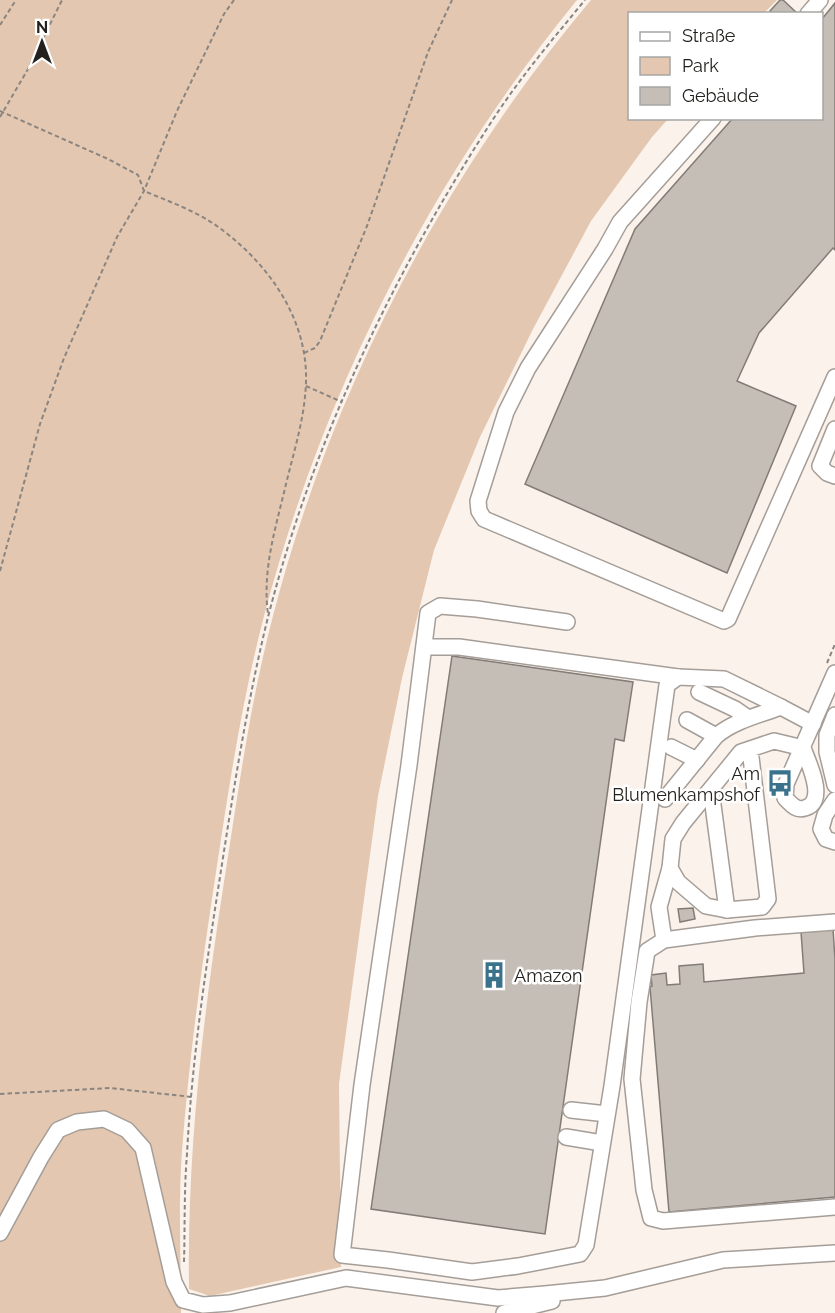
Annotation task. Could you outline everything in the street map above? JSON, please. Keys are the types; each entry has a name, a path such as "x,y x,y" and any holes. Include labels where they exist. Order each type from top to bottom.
{"street":[{"path":"810,12 820,0"},
{"path":"711,120 620,222 528,368 506,412 477,501 479,512 484,519 724,621 728,619 835,378"},
{"path":"835,429 820,466 827,473 835,476"},
{"path":"567,622 440,606 428,613 362,1085 342,1255 472,1272 580,1254 586,1245 607,1114 667,686 678,677"},
{"path":"424,647 459,647 678,677 724,679 813,724"},
{"path":"803,748 813,772 816,790 811,806 803,809 794,807 785,798 786,784 835,673"},
{"path":"699,692 735,709 748,718"},
{"path":"665,799 723,730 748,718 781,707"},
{"path":"835,715 827,735 827,752 835,785"},
{"path":"687,720 716,736"},
{"path":"664,940 659,907 670,868 673,839 683,823 741,752 774,741 803,748"},
{"path":"671,747 697,760"},
{"path":"670,868 678,882 706,906 727,910 762,907 768,899 750,749"},
{"path":"711,790 727,910"},
{"path":"835,800 825,815 822,829 826,839 835,842"},
{"path":"835,922 754,928 664,940 647,951 632,1079 644,1190 651,1218 663,1221 835,1207"},
{"path":"571,1110 607,1114"},
{"path":"0,1233 35,1166 58,1130 77,1122 104,1119 127,1130 143,1148 174,1282 183,1300 203,1305 230,1303 346,1278 498,1298 605,1288"},
{"path":"566,1137 602,1143"},
{"path":"504,1313 723,1260 835,1253"}],"path":[{"path":"0,25 16,0"},
{"path":"0,117 62,0"},
{"path":"0,571 40,424 64,358 117,237 144,191 177,111 224,14 234,0"},
{"path":"304,353 315,348 320,341 344,285 428,52 452,0"},
{"path":"184,1271 187,1154 208,955 250,696 268,616 306,493 374,329 400,274 485,131 550,42 585,0"},
{"path":"1,112 108,159 138,175 144,191 212,223 250,254 268,274 285,300 296,322 304,353 306,386 300,429 272,540 267,571 268,616"},
{"path":"306,386 343,402"},
{"path":"0,1094 110,1088 192,1097"}],"green space":[{"path":"0,0 577,0 524,69 474,140 429,215 388,291 350,370 317,450 288,533 264,616 243,711 201,976 182,1151 181,1313 0,1313"},
{"path":"591,0 777,0 765,12 628,12 628,120 667,120 652,137 591,221 533,329 480,437 434,550 402,678 378,796 339,1084 341,1267 210,1296 189,1289 191,1187 198,1085 216,933 240,782 251,715 273,616 297,532 326,450 360,369 398,290 440,214 487,139 537,68"}],"building":[{"path":"780,0 783,0 796,12 771,12"},
{"path":"835,3 835,250 833,248 759,333 737,381 796,406 727,573 525,484 635,229 731,120 823,120 823,18"},
{"name":"Amazon","path":"452,656 633,682 624,741 615,739 545,1234 371,1209"},
{"path":"693,908 695,919 680,922 678,909"},
{"path":"833,929 835,1197 669,1212 650,987 652,986 651,975 666,973 667,985 680,984 679,966 703,964 704,982 804,973 801,932"}],"place":[{"name":"Am Blumenkampshof","path":"780,783"},
{"name":"Amazon","path":"494,975"}]}
